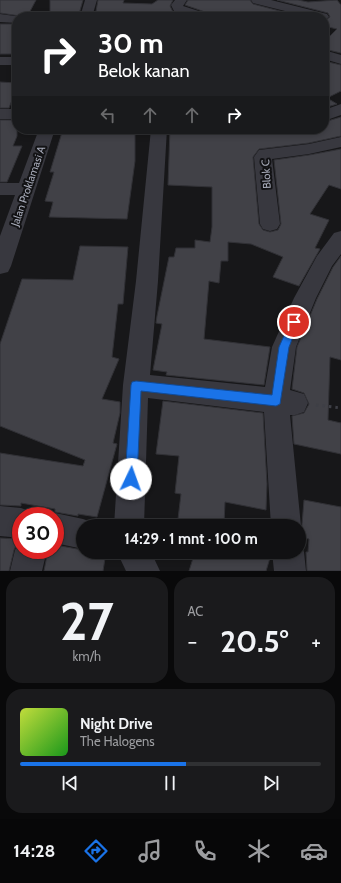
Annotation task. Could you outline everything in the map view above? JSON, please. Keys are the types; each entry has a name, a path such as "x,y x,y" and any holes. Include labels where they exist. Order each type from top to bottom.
{"street":[{"path":"87,12 90,0"},
{"path":"181,0 177,6 178,8 190,12"},
{"path":"257,0 302,12"},
{"path":"310,12 312,0"},
{"path":"0,18 12,19"},
{"path":"329,56 341,60"},
{"path":"0,61 12,61"},
{"path":"329,114 341,109"},
{"path":"0,114 12,114"},
{"name":"Jalan Proklamasi A","path":"0,266 45,134"},
{"path":"129,519 136,385 147,281 159,134"},
{"name":"Blok C","path":"270,224 263,157 265,154 309,149 341,142"},
{"path":"0,188 27,189"},
{"path":"286,519 286,402 284,347 305,298 324,262 341,238"},
{"path":"136,385 286,402"},
{"path":"0,520 12,522"},
{"path":"64,530 76,532"},
{"path":"26,571 29,559"},
{"path":"137,559 144,571"},
{"path":"289,559 290,571"}],"path":[{"path":"286,402 341,408"}],"building":[{"path":"0,0 36,0 30,12 12,12 12,15 0,13"},
{"path":"50,0 83,0 80,12 50,12"},
{"path":"98,0 124,0 123,3 152,4 158,0 173,0 170,6 173,12 96,12"},
{"path":"188,0 250,0 253,4 284,12 205,12 185,5"},
{"path":"277,0 298,0 308,2 337,0 341,5 341,53 329,50 329,37 337,29 329,27 329,12"},
{"path":"0,24 12,24 12,54 0,54"},
{"path":"329,62 341,65 341,91 329,97"},
{"path":"0,82 12,83 12,100 9,108 0,108"},
{"path":"329,99 337,104 329,106"},
{"path":"341,117 341,136 309,143 259,149 253,157 259,224 263,230 270,232 278,230 281,224 274,160 341,149 341,189 329,185 310,214 329,220 315,248 320,249 299,286 273,277 283,257 251,244 228,242 228,261 221,261 219,283 209,281 204,339 270,347 264,385 166,375 167,372 153,370 162,324 156,323 169,257 174,257 176,248 195,248 195,240 210,242 212,227 212,187 168,185 170,134 329,134 329,121"},
{"path":"0,120 12,120 12,134 17,134 13,146 22,146 7,182 0,182"},
{"path":"61,134 135,134 135,161 127,219 49,217 53,202 45,201 54,172 50,172"},
{"path":"80,246 128,247 123,304 118,304 112,357 119,359 102,399 120,402 120,413 113,443 117,444 97,517 64,514 64,507 44,507 21,503 21,506 0,505 0,453 83,466 85,460 0,426 0,344 22,279 73,280"},
{"path":"341,256 341,360 330,357 328,420 341,423 341,454 294,444 292,416 304,413 309,404 304,393 292,389 297,347 317,299 333,267"},
{"path":"163,401 263,413 267,484 266,510 225,502 224,519 178,519 181,494 175,493 179,456 156,454"},
{"path":"304,500 341,507 341,571 307,571 306,552 308,552 309,539 306,538 306,519 302,519"},
{"path":"0,538 12,539 12,558 9,571 0,571"},
{"path":"64,547 76,549 76,559 105,559 103,571 44,571 46,559 64,559"},
{"path":"193,559 270,559 266,571 189,571"}],"route":[{"path":"131,479 136,385 276,401 284,347 294,322"}]}
